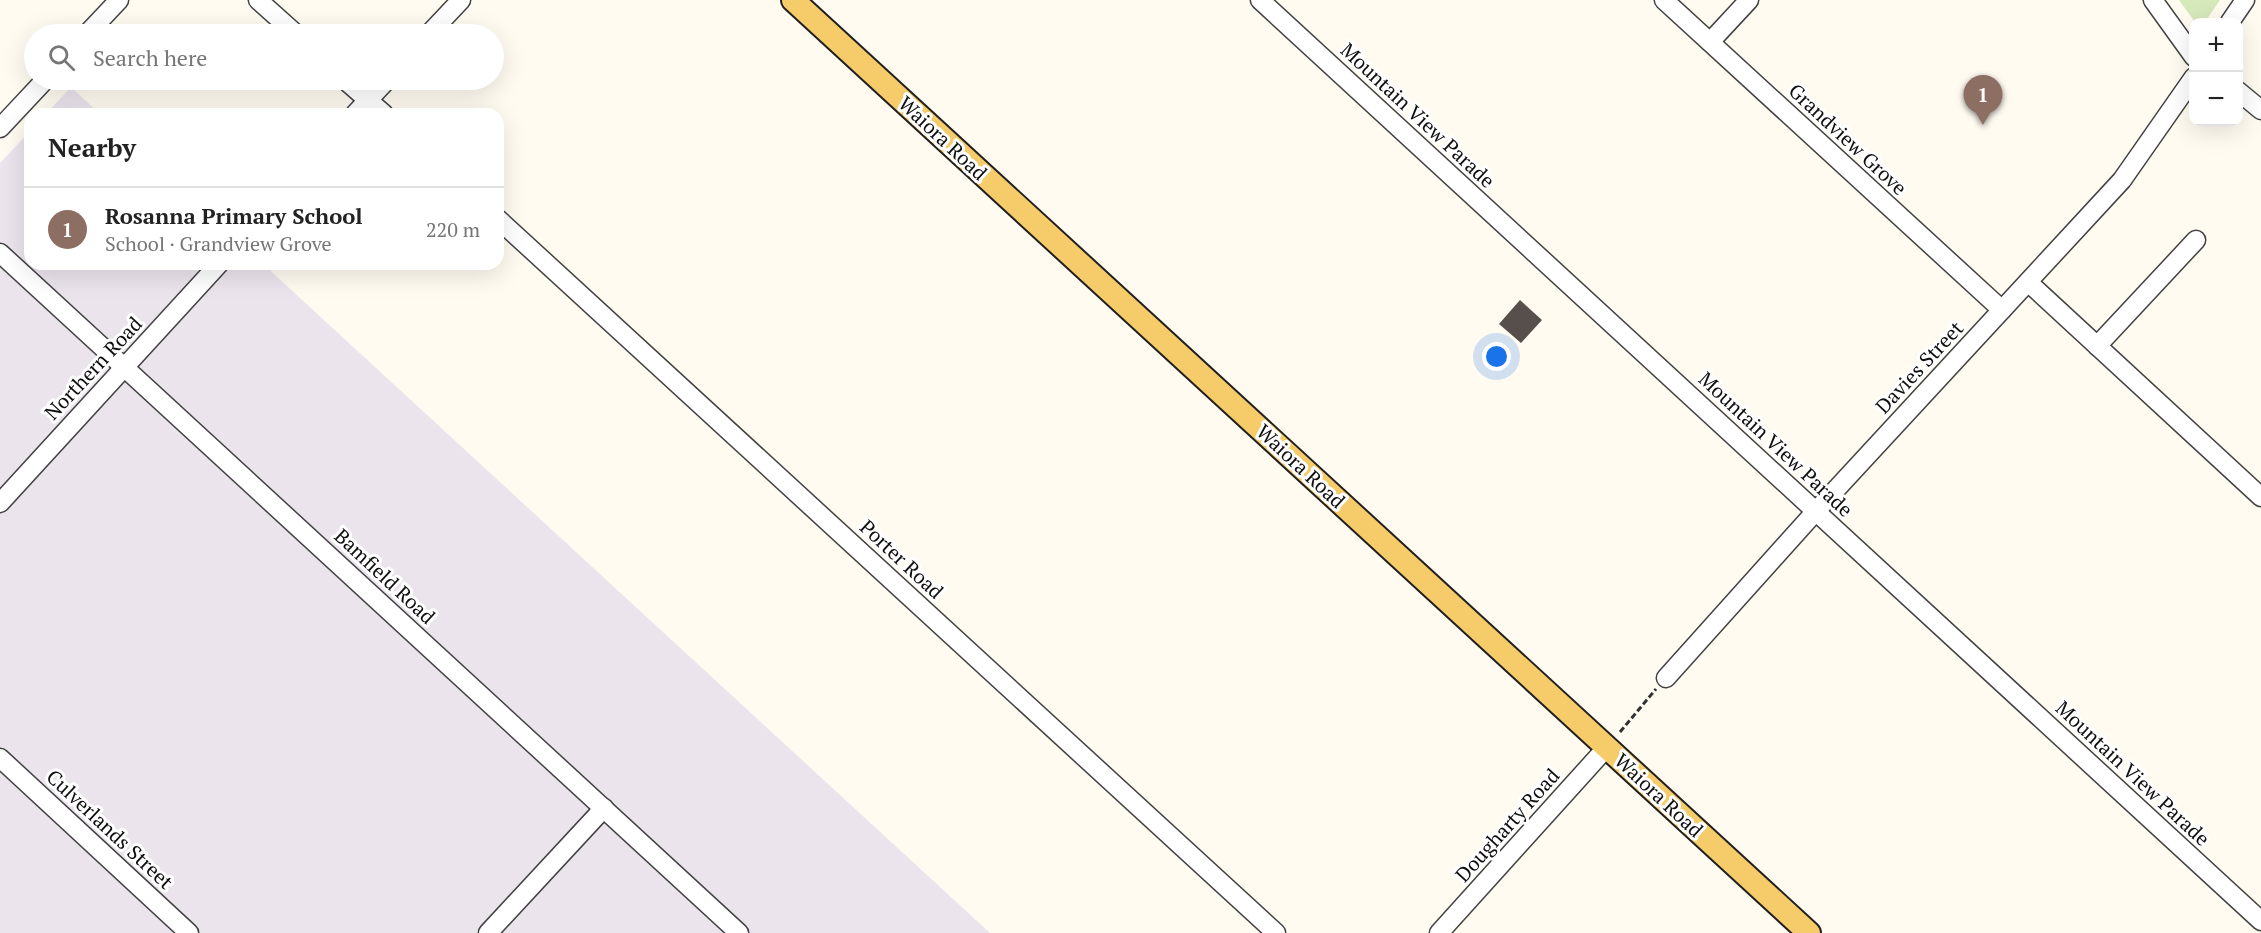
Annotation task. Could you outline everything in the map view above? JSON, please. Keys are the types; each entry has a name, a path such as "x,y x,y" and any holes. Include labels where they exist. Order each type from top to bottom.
{"main road":[{"name":"Waiora Road","path":"793,0 1809,933"}],"street":[{"path":"96,24 119,0"},
{"path":"258,0 285,24"},
{"path":"438,24 460,0"},
{"name":"Mountain View Parade","path":"1260,0 2261,921"},
{"name":"Grandview Grove","path":"1664,0 2002,310"},
{"path":"1710,42 1749,0"},
{"path":"2153,0 2189,51"},
{"path":"2233,18 2245,0"},
{"name":"Davies Street","path":"1666,678 2122,180 2189,83"},
{"path":"0,128 36,90"},
{"path":"356,90 377,108"},
{"path":"361,108 378,90"},
{"path":"2249,97 2261,110"},
{"name":"Porter Road","path":"504,225 1276,933"},
{"path":"2097,346 2196,240"},
{"name":"Bamfield Road","path":"0,253 739,933"},
{"name":"Northern Road","path":"0,503 214,270"},
{"path":"2028,282 2261,497"},
{"name":"Dougharty Road","path":"1439,933 1607,747"},
{"name":"Culverlands Street","path":"0,758 189,933"},
{"path":"488,933 604,808"}],"path":[{"path":"1607,747 1666,678"}],"shaded area":[{"path":"68,90 74,90 94,108 52,108"},
{"path":"24,137 24,270 270,270 990,933 0,933 0,163"}],"green space":[{"path":"2179,0 2220,0 2208,18 2192,18"}],"building":[{"path":"1520,300 1542,320 1521,343 1499,324"}],"place":[{"name":"Rosanna Primary School","path":"1983,125"}]}
